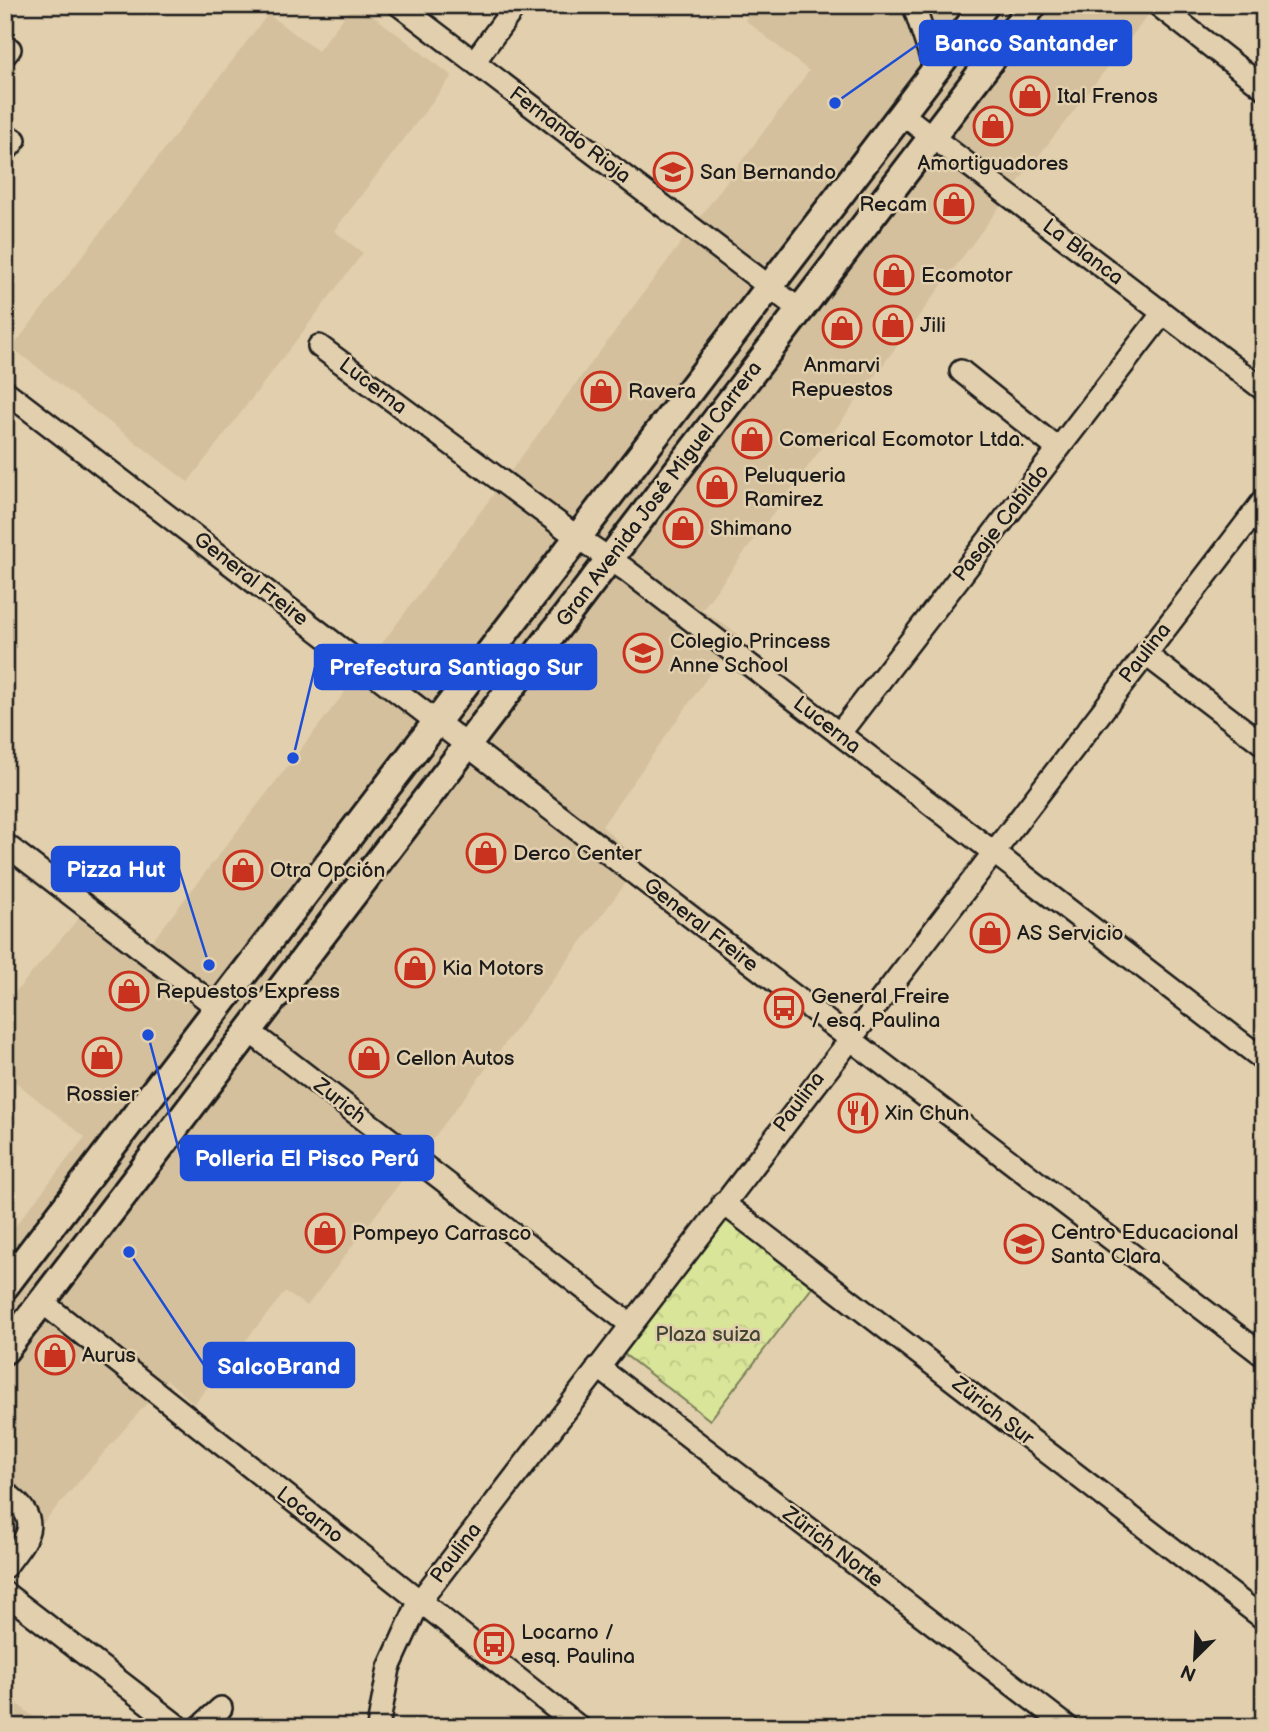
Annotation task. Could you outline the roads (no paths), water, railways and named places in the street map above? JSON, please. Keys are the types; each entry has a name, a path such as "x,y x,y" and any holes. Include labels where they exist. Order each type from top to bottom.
{"main road":[{"name":"Gran Avenida José Miguel Carrera","path":"7,1280 985,5"},
{"name":"Gran Avenida José Miguel Carrera","path":"5,1350 1033,5"},
{"path":"7,1280 32,1285 59,1280"}],"street":[{"name":"Fernando Rioja","path":"399,5 800,310"},
{"path":"474,62 516,5"},
{"path":"1158,5 1264,88"},
{"path":"915,9 935,70"},
{"name":"La Blanca","path":"902,114 1264,390"},
{"name":"Pasaje Cabildo","path":"839,734 1163,313"},
{"name":"Lucerna","path":"319,346 577,537 610,558 1264,1060"},
{"path":"961,371 1058,449"},
{"name":"General Freire","path":"5,391 1264,1356"},
{"name":"Paulina","path":"378,1727 388,1668 419,1602 848,1038 1264,500"},
{"path":"1145,653 1264,745"},
{"path":"5,844 218,1008"},
{"name":"Zurich","path":"249,1031 630,1324"},
{"name":"Zürich Sur","path":"723,1203 1264,1619"},
{"name":"Locarno","path":"42,1302 579,1727"},
{"name":"Zürich Norte","path":"598,1367 1068,1727"},
{"path":"5,1492 27,1511 30,1524 25,1542 5,1567"},
{"path":"5,1593 179,1727"},
{"path":"200,1727 221,1708"}],"place":[{"name":"Ital Frenos","path":"1030,96"},
{"name":"Banco Santander","path":"835,103"},
{"name":"Amortiguadores","path":"993,126"},
{"name":"San Bernando","path":"673,172"},
{"name":"Recam","path":"954,204"},
{"name":"Ecomotor","path":"894,275"},
{"name":"Jili","path":"893,325"},
{"name":"Anmarvi Repuestos","path":"842,328"},
{"name":"Ravera","path":"601,391"},
{"name":"Comerical Ecomotor Ltda.","path":"752,439"},
{"name":"Peluqueria Ramirez","path":"717,487"},
{"name":"Shimano","path":"683,528"},
{"name":"Colegio Princess Anne School","path":"643,653"},
{"name":"Prefectura Santiago Sur","path":"293,758"},
{"name":"Derco Center","path":"486,853"},
{"name":"Otra Opción","path":"243,870"},
{"name":"AS Servicio","path":"990,933"},
{"name":"Pizza Hut","path":"209,965"},
{"name":"Kia Motors","path":"415,968"},
{"name":"Repuestos Express","path":"129,991"},
{"name":"General Freire / esq. Paulina","path":"784,1008"},
{"name":"Polleria El Pisco Perú","path":"148,1035"},
{"name":"Rossier","path":"102,1057"},
{"name":"Cellon Autos","path":"369,1058"},
{"name":"Xin Chun","path":"858,1113"},
{"name":"Pompeyo Carrasco","path":"325,1233"},
{"name":"Centro Educacional Santa Clara","path":"1024,1244"},
{"name":"SalcoBrand","path":"129,1252"},
{"name":"Aurus","path":"55,1355"},
{"name":"Locarno / esq. Paulina","path":"494,1644"}],"park label":[{"name":"Plaza suiza","path":"708,1334"}]}
